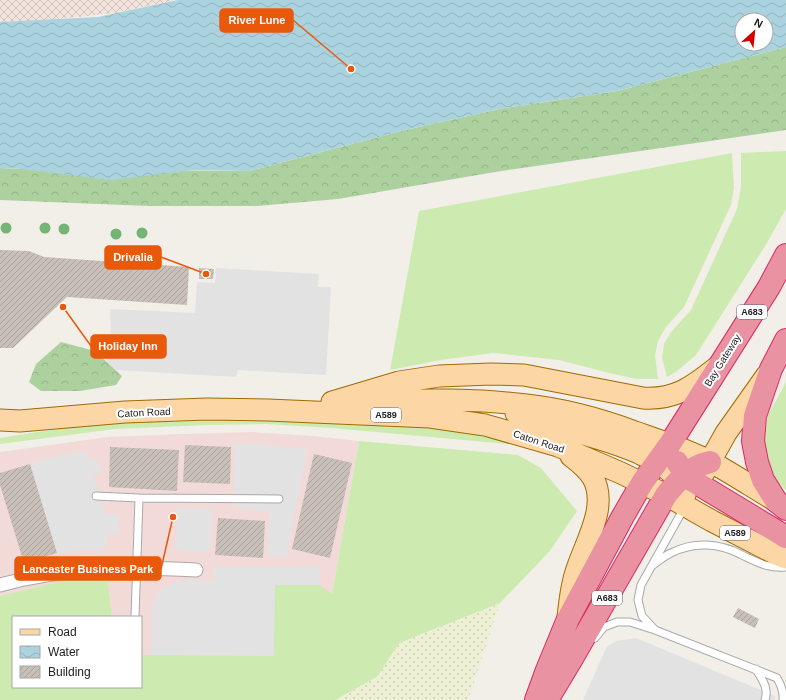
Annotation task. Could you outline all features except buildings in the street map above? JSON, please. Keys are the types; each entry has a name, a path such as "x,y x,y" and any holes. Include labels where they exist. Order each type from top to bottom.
{"highway":[{"name":"Bay Gateway","path":"670,444 769,286 786,255"},
{"path":"771,369 786,340"},
{"name":"Caton Road","path":"771,369 755,416 753,441 756,462 763,480 781,505"},
{"path":"670,444 682,483 786,537"},
{"name":"A683","path":"536,700 546,670 568,619 642,483 670,444"},
{"path":"682,483 693,468 710,462"},
{"name":"A683","path":"554,698 571,660 682,483"}],"main road":[{"path":"332,402 399,382 439,376 491,374 524,375 643,398 652,398 671,395 692,386 717,368"},
{"path":"710,462 738,414 771,369"},
{"name":"Caton Road","path":"268,410 304,403 441,400 489,402 561,410 616,424 670,444 710,462 781,505"},
{"path":"489,402 530,419 620,445 658,462 682,483"},
{"name":"Caton Road","path":"0,430 10,421 125,412 207,409 430,417 485,425 558,446 642,483 682,483 686,506 712,521 786,558"},
{"path":"558,446 583,465 593,478 598,494 598,510 571,591 568,619"}],"street":[{"path":"0,584 53,573 85,570 137,568 196,570"}],"lane":[{"path":"96,496 139,498 279,499"},
{"path":"135,616 139,498"},
{"path":"655,630 642,616 638,600 641,584 686,506"},
{"path":"653,565 671,553 682,549 704,545 718,545 735,551 759,563 775,568 786,567"},
{"path":"589,647 604,627 617,622 630,622 655,630 777,678 781,685 783,700"},
{"path":"756,669 768,693 765,700"}],"shaded area":[{"path":"0,0 177,0 115,13 30,22 0,22"},
{"path":"216,268 319,274 318,287 331,287 326,375 238,370 236,377 116,370 108,363 100,339 111,337 110,309 195,313 197,282 215,283"},
{"path":"252,432 314,436 359,441 332,594 275,585 274,656 142,655 142,616 112,616 108,582 57,582 0,596 0,452 107,437"},
{"path":"235,443 307,449 286,558 268,555 270,512 233,507"},
{"path":"85,451 88,460 96,459 102,472 93,474 106,514 118,515 119,534 106,534 106,549 57,553 30,464 41,460"},
{"path":"177,508 212,509 210,552 175,550"},
{"path":"214,567 319,567 319,585 275,585 274,656 152,655 152,605 161,589 183,580 214,581"},
{"path":"636,638 775,696 775,700 583,700 607,646 617,641"}],"green space":[{"path":"786,47 786,130 495,172 338,199 257,206 149,206 0,200 0,168 249,171 405,130 504,108 617,91 767,52 774,52 774,50"},
{"path":"786,151 786,209 767,243 696,355 676,372 667,377 662,358 664,344 671,332 691,310 737,209 741,187 741,153"},
{"path":"732,153 734,188 731,205 684,307 666,327 658,341 655,355 658,379 637,379 559,360 493,353 441,360 390,370 419,211"},
{"path":"61,342 95,351 122,376 116,385 80,391 41,391 29,382 36,364"},
{"path":"786,382 786,490 778,483 767,465 762,447 768,415"},
{"path":"286,418 362,418 476,431 518,445 332,428 266,424 115,429 0,444 0,438 95,424"},
{"path":"359,441 518,455 541,468 577,511 549,552 500,603 399,643 377,677 335,700 0,700 0,596 57,582 108,582 112,616 12,616 12,688 142,688 142,655 274,655 274,585 319,585 332,594"},
{"path":"500,603 468,700 335,700 377,677 399,643"}],"water":[{"path":"178,0 786,0 786,47 774,50 774,12 734,12 734,52 767,52 617,91 504,108 405,130 249,171 194,170 111,180 22,169 0,168 0,22 98,17"}],"place":[{"name":"River Lune","path":"351,69"},
{"name":"Drivalia","path":"206,274"},
{"name":"Holiday Inn","path":"63,307"},
{"name":"Lancaster Business Park","path":"173,517"}]}
